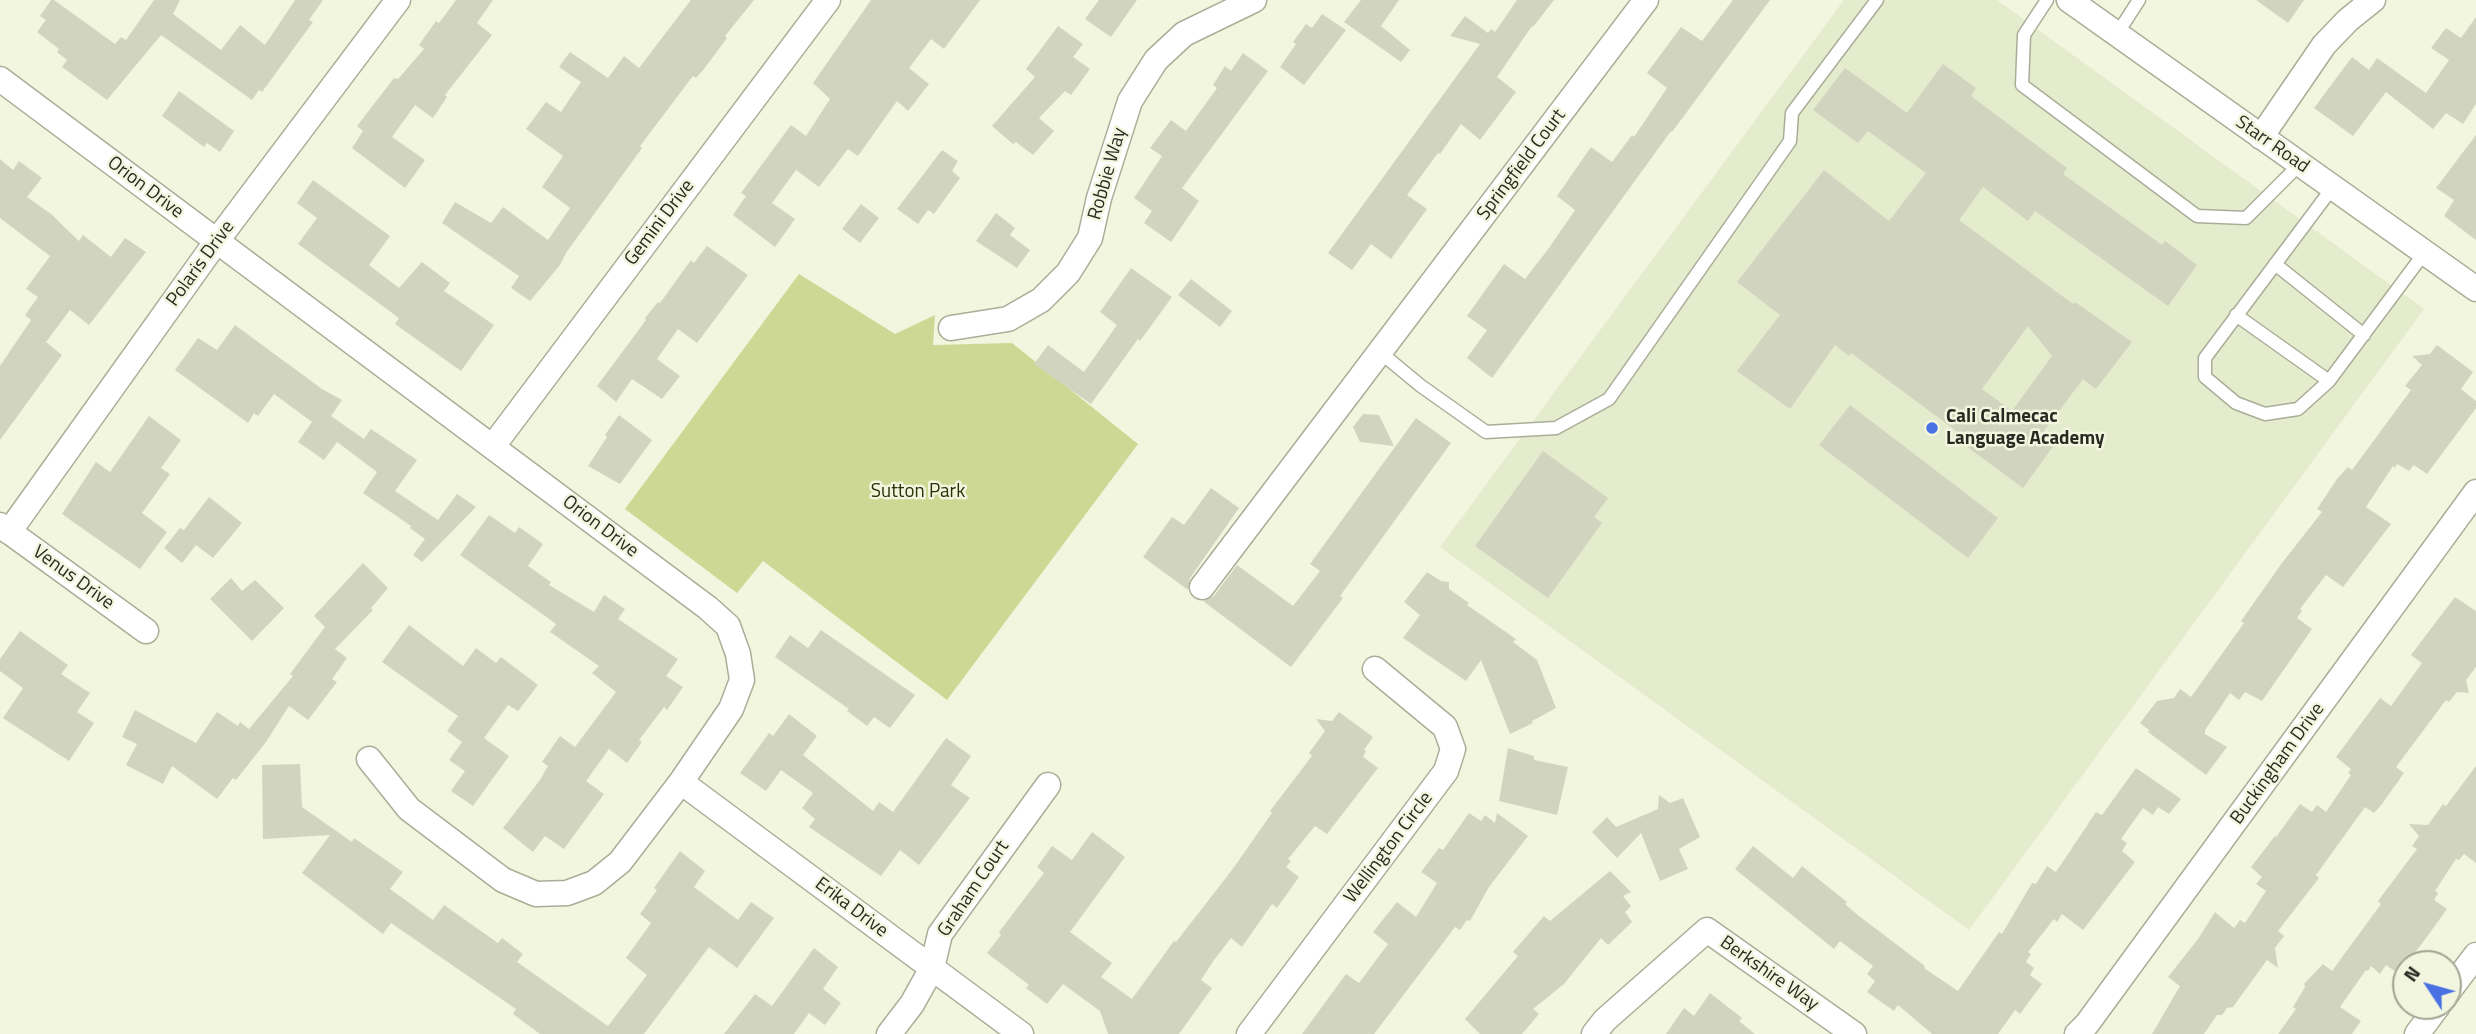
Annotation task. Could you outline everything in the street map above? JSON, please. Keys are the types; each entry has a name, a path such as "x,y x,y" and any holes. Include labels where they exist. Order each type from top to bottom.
{"street":[{"name":"Polaris Drive","path":"5,528 398,0"},
{"name":"Gemini Drive","path":"493,446 828,0"},
{"name":"Robbie Way","path":"951,328 1007,319 1041,300 1068,273 1090,238 1099,198 1130,101 1156,60 1184,34 1254,0"},
{"name":"Springfield Court","path":"1202,587 1646,0"},
{"name":"Starr Road","path":"2069,0 2476,289"},
{"path":"2261,137 2324,45 2348,20 2374,0"},
{"name":"Orion Drive","path":"0,79 708,608 728,626 738,654 742,680 731,709 681,782 620,862 594,883 567,893 536,894 503,880 409,809 369,759"},
{"name":"Buckingham Drive","path":"2077,1034 2472,509"},
{"name":"Venus Drive","path":"5,528 146,631"},
{"name":"Wellington Circle","path":"1249,1034 1446,771 1453,749 1445,727 1375,669"},
{"name":"Erika Drive","path":"681,782 1021,1034"},
{"name":"Graham Court","path":"889,1034 912,1004 932,968 940,934 1048,785"},
{"name":"Berkshire Way","path":"1594,1034 1605,1020 1707,930 1854,1034"},
{"path":"2462,974 2476,955"}],"lane":[{"path":"1381,352 1421,386 1486,432 1556,428 1609,399 1790,141 1792,113 1877,0"},
{"path":"2047,0 2024,35 2022,85 2197,216 2246,218 2300,164"},
{"path":"2117,34 2139,0"},
{"path":"2333,187 2205,358 2205,377 2236,403 2265,414 2298,409 2329,381 2425,252"},
{"path":"2274,264 2364,335"},
{"path":"2236,315 2329,381"}],"shaded area":[{"name":"Cali Calmecac Language Academy","path":"1844,0 1997,0 2424,309 1969,930 1440,547"}],"green space":[{"name":"Sutton Park","path":"799,274 895,334 935,315 933,345 1012,343 1138,444 947,700 763,561 737,593 625,509"}],"building":[{"path":"51,0 115,44 121,37 126,40 154,0 180,0 173,14 221,50 240,25 265,45 295,0 323,0 309,20 313,22 262,92 259,90 252,100 161,35 107,100 62,67 67,60 57,52 59,49 37,32 46,20 40,16"},
{"path":"456,0 493,0 477,23 492,35 445,95 447,97 433,118 415,105 392,137 425,160 405,188 352,148 363,131 357,126 394,78 398,79 424,49 419,45 436,21 439,23"},
{"path":"691,0 754,0 725,36 727,38 704,69 696,78 693,76 640,146 642,148 560,265 530,301 511,288 519,276 442,223 455,202 491,223 503,207 548,240 570,208 542,187 563,156 526,129 546,102 561,112 581,82 559,67 570,52 608,78 624,56 639,68"},
{"path":"871,0 980,0 944,49 931,39 909,68 929,84 908,111 897,101 858,156 848,149 819,187 796,170 772,203 795,219 775,247 733,215 746,196 741,193 791,125 806,136 830,99 813,83"},
{"path":"1099,0 1137,0 1111,37 1085,19"},
{"path":"1361,0 1399,0 1381,26 1410,50 1401,62 1344,22"},
{"path":"1517,0 1554,0 1532,26 1497,77 1516,92 1480,140 1461,124 1440,154 1438,153 1407,195 1427,209 1391,259 1371,244 1352,270 1328,253 1480,44 1450,36 1465,16 1488,33 1491,29 1495,32"},
{"path":"1733,0 1770,0 1671,131 1492,378 1467,358 1487,330 1467,316 1504,264 1525,279 1549,248 1575,210 1557,196 1591,147 1612,162 1632,135 1634,137 1667,88 1647,73 1681,27 1702,41"},
{"path":"2256,0 2304,0 2288,23"},
{"path":"1322,14 1346,30 1304,85 1280,67 1306,24 1312,28"},
{"path":"2476,17 2476,104 2463,124 2446,113 2433,129 2386,92 2353,136 2314,108 2352,57 2369,70 2377,58 2426,93 2449,60 2431,48 2446,28 2461,38"},
{"path":"1058,26 1083,44 1073,57 1090,69 1071,95 1065,91 1039,118 1054,131 1033,155 1016,142 1013,144 992,126 1035,77 1026,69"},
{"path":"1243,53 1268,71 1182,188 1199,201 1171,242 1144,223 1152,211 1134,198 1162,156 1150,148 1171,120 1186,131 1217,88 1213,85 1225,66 1231,71"},
{"path":"1943,64 1976,88 1971,96 2067,168 2063,174 2162,245 2165,241 2197,265 2168,306 2035,211 2028,221 1983,187 1959,220 2073,304 2075,302 2132,342 2096,389 2083,379 2041,435 2054,445 2023,488 1966,446 1970,441 1851,353 1849,356 1835,345 1790,409 1737,371 1780,315 1737,282 1824,170 1889,221 1926,173 1868,131 1858,143 1813,110 1845,68 1907,113","holes":["2028,326 2052,356 2012,411 1982,389"]},
{"path":"179,91 234,131 220,152 207,143 204,147 162,116"},
{"path":"2476,135 2476,240 2444,216 2454,200 2436,188"},
{"path":"942,150 958,161 952,171 960,178 934,214 928,210 918,224 897,209"},
{"path":"0,159 13,170 19,161 42,178 27,197 51,214 79,241 83,235 111,257 125,238 146,252 89,325 70,310 46,342 62,355 0,440 0,366 31,320 25,315 38,297 26,289 50,256 0,218"},
{"path":"313,180 390,236 369,265 399,288 422,262 450,283 444,291 494,325 461,371 395,324 399,318 298,244 317,218 297,203"},
{"path":"861,204 879,218 860,243 842,229"},
{"path":"996,213 1015,228 1010,235 1030,250 1017,268 976,241"},
{"path":"707,246 748,275 697,343 678,329 657,359 680,376 662,399 632,379 616,402 597,386 645,318 658,302 660,303 691,260 694,263"},
{"path":"1131,268 1172,297 1091,404 1034,364 1048,345 1084,372 1117,325 1100,312"},
{"path":"1191,279 1232,311 1220,327 1178,295"},
{"path":"235,325 322,389 342,400 331,416 364,439 371,429 417,460 395,491 438,520 457,494 476,507 422,562 413,555 425,539 363,493 377,472 337,442 324,460 298,442 312,422 274,394 258,416 254,413 248,423 175,370 198,338 217,350"},
{"path":"2437,345 2473,372 2461,389 2476,401 2476,408 2427,474 2414,465 2409,471 2397,464 2395,468 2393,466 2366,507 2391,524 2343,587 2326,575 2300,609 2302,611 2297,618 2312,629 2262,701 2245,692 2239,700 2230,693 2205,730 2205,734 2227,747 2206,775 2148,732 2140,723 2157,701 2174,698 2180,689 2191,697 2244,623 2241,621 2282,563 2322,512 2317,509 2337,479 2348,467 2352,470 2411,390 2405,386 2422,365 2412,356 2430,354"},
{"path":"1850,405 1998,518 1968,558 1819,445"},
{"path":"1363,414 1379,415 1394,446 1360,442 1353,427"},
{"path":"619,415 652,440 620,484 588,466"},
{"path":"149,416 181,440 161,468 170,474 142,513 167,532 140,569 62,514 96,462 110,472"},
{"path":"1416,418 1451,443 1340,596 1343,598 1291,667 1203,601 1214,596 1237,565 1293,606 1320,571 1310,564"},
{"path":"1543,451 1608,498 1594,517 1602,523 1548,598 1475,546"},
{"path":"1211,488 1239,508 1190,578 1188,590 1143,557 1172,517 1184,525"},
{"path":"209,497 242,523 213,558 196,545 182,563 164,548 180,528 184,530"},
{"path":"489,515 515,533 519,527 543,544 528,566 551,582 549,585 594,612 604,595 625,609 618,619 678,659 666,676 683,687 667,710 664,707 639,740 642,742 627,763 609,749 586,781 604,794 564,849 545,836 533,852 503,828 540,780 548,766 542,762 560,736 575,747 616,692 592,673 599,666 550,632 556,624 460,555"},
{"path":"363,563 388,588 371,608 373,610 335,649 347,658 332,679 337,682 308,720 289,706 266,742 217,799 172,766 163,784 126,765 137,744 122,737 135,710 196,743 217,712 238,726 240,722 249,729 293,676 290,674 325,627 314,616"},
{"path":"1427,572 1441,581 1449,582 1449,589 1469,603 1467,605 1516,639 1513,642 1537,660 1556,708 1510,734 1481,660 1466,681 1403,638 1420,615 1404,602"},
{"path":"231,578 242,591 255,580 284,608 252,641 210,599"},
{"path":"2455,597 2476,611 2476,667 2466,680 2469,693 2457,692 2449,702 2446,700 2396,767 2404,773 2382,804 2374,813 2365,807 2316,875 2319,878 2278,931 2284,936 2275,948 2278,968 2267,960 2233,1007 2227,1008 2222,1015 2217,1015 2204,1034 2152,1034 2180,986 2168,977 2215,912 2234,928 2240,920 2245,923 2266,891 2256,884 2262,877 2251,867 2300,804 2312,812 2317,805 2326,812 2351,775 2348,773 2351,769 2336,757 2380,698 2391,706 2422,663 2411,655"},
{"path":"409,625 463,666 476,648 496,663 501,657 538,685 518,711 508,705 484,738 509,756 473,806 451,791 465,771 449,760 462,742 447,731 458,716 382,662"},
{"path":"821,630 915,695 890,728 874,717 867,726 847,711 849,709 775,657 790,635 808,648"},
{"path":"20,631 68,665 61,674 90,693 77,712 94,723 69,761 3,718 23,688 0,671 0,659"},
{"path":"1339,712 1373,737 1364,750 1366,751 1363,757 1378,768 1327,834 1315,826 1288,859 1291,861 1286,867 1299,877 1277,908 1272,904 1242,947 1231,938 1214,960 1201,980 1212,988 1179,1034 1108,1034 1100,1011 1063,984 1047,1004 1026,988 1029,985 987,953 1001,935 999,932 1044,873 1037,867 1052,846 1072,860 1092,832 1125,857 1070,932 1112,963 1101,977 1132,999 1174,941 1176,942 1232,870 1272,813 1270,811 1312,756 1309,753 1325,731 1316,719 1332,721"},
{"path":"789,714 817,736 803,755 873,811 879,802 893,812 946,738 971,756 951,785 970,798 919,865 900,850 881,876 809,827 815,819 802,808 813,793 781,770 766,791 740,773 769,733 773,736"},
{"path":"1508,748 1534,756 1534,760 1568,767 1557,815 1499,801"},
{"path":"300,764 302,807 352,842 354,838 403,872 390,889 433,920 444,905 498,943 502,938 523,954 517,962 608,1026 647,975 626,958 651,923 640,914 657,890 654,888 680,851 705,871 694,887 738,920 751,902 774,918 737,968 709,947 644,1034 540,1034 513,1014 516,1009 391,923 383,934 302,873 330,835 263,839 262,765"},
{"path":"2476,766 2476,863 2464,854 2459,860 2456,859 2435,891 2438,893 2434,900 2447,909 2429,934 2417,950 2392,950 2392,969 2386,965 2380,974 2371,966 2366,970 2340,1007 2361,1021 2352,1034 2278,1034 2296,1009 2293,1007 2305,987 2304,984 2323,964 2332,971 2381,904 2378,901 2417,849 2412,846 2419,836 2409,824 2428,825 2443,804 2446,806"},
{"path":"2136,768 2181,799 2169,814 2158,807 2153,815 2143,808 2121,839 2127,843 2122,851 2135,862 2083,930 2062,914 2057,922 2054,919 2028,952 2031,954 2026,962 2034,968 2030,975 2042,984 2020,1014 2015,1010 1998,1034 1932,1034 1898,1005 1894,1011 1867,992 1875,981 1867,974 1873,966 1840,941 1834,949 1735,869 1753,846 1793,878 1802,866 1847,902 1845,904 1859,916 1925,966 1924,968 1958,991 1999,932 2002,934 2032,883 2036,884 2047,866 2056,872 2096,812 2102,815"},
{"path":"1659,795 1670,803 1683,798 1700,837 1679,849 1688,869 1660,881 1641,833 1617,858 1592,832 1607,817 1616,827 1658,809"},
{"path":"1469,813 1481,821 1485,815 1495,823 1497,813 1528,836 1489,887 1470,921 1467,920 1460,930 1455,927 1374,1034 1302,1034 1346,974 1359,983 1388,944 1373,932 1397,902 1416,917 1437,883 1421,872 1439,848 1443,850"},
{"path":"1610,871 1631,892 1623,896 1631,906 1625,912 1632,922 1608,945 1601,938 1564,984 1533,1009 1539,1014 1522,1034 1480,1034 1465,1019 1518,956 1513,952 1544,916 1550,921"},
{"path":"814,948 838,967 823,989 841,1003 825,1025 809,1013 794,1034 724,1034 755,994 772,1006"},
{"path":"1710,993 1742,1018 1739,1021 1755,1034 1666,1034 1684,1008 1694,1016"}],"place":[{"name":"Cali Calmecac Language Academy","path":"1932,428"}]}
